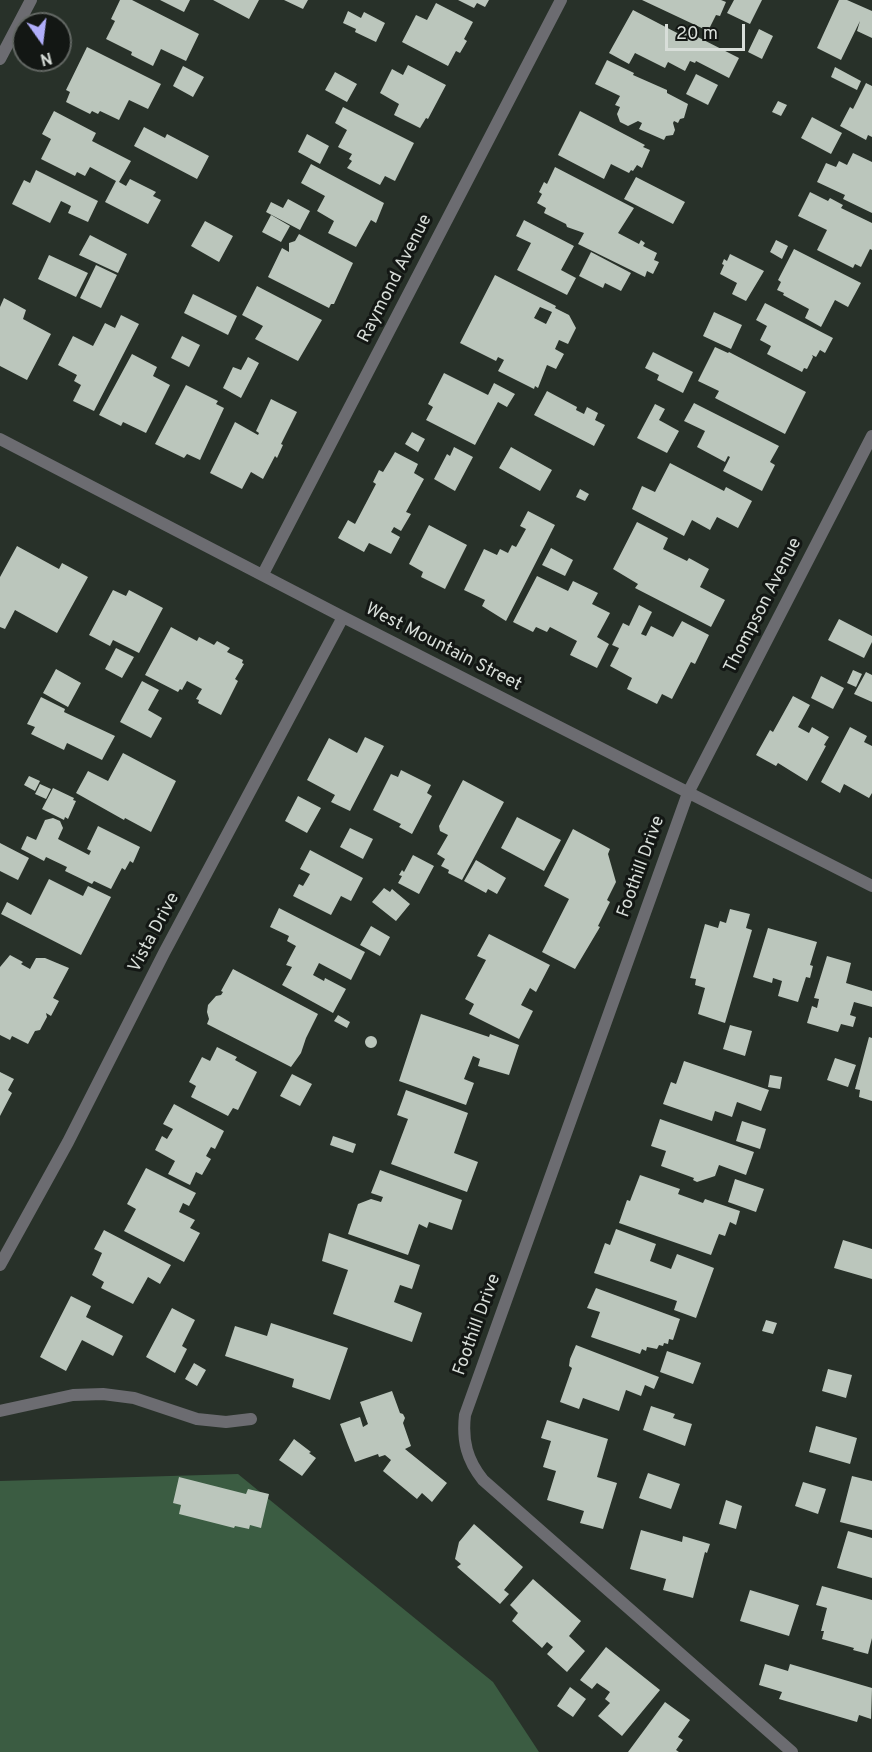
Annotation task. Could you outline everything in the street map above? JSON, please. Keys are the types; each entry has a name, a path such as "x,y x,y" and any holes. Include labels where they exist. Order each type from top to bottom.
{"street":[{"path":"0,59 31,0"},
{"name":"Raymond Avenue","path":"263,574 561,0"},
{"name":"Thompson Avenue","path":"688,793 872,436"},
{"name":"West Mountain Street","path":"0,439 343,617 872,886"},
{"name":"Vista Drive","path":"0,1265 68,1142 164,953 343,617"},
{"name":"Foothill Drive","path":"688,793 465,1415 463,1433 472,1467 483,1480 792,1752"},
{"path":"0,1411 73,1395 104,1394 134,1398 197,1419 225,1422 250,1419"}],"green space":[{"path":"238,1474 493,1682 539,1752 0,1752 0,1481"}],"building":[{"path":"120,0 132,0 199,34 186,61 161,49 153,66 106,39 115,21 111,19"},
{"path":"160,0 190,0 184,12"},
{"path":"213,0 259,0 249,19"},
{"path":"284,0 308,0 303,9"},
{"path":"458,0 489,0 485,7 477,3 474,8"},
{"path":"642,0 721,0 726,2 720,16 716,15 708,31"},
{"path":"734,0 762,0 750,24 727,13"},
{"path":"839,0 847,0 872,11 872,38 857,31 860,21 841,60 817,48"},
{"path":"436,3 473,22 464,39 467,41 460,53 456,51 448,66 402,42 416,15 427,20"},
{"path":"633,10 681,35 684,30 739,58 729,78 696,61 695,63 690,61 685,71 668,62 665,68 635,53 629,64 609,53"},
{"path":"348,11 361,18 364,12 385,23 376,42 355,32 356,29 343,23"},
{"path":"759,29 773,36 762,59 748,52"},
{"path":"87,47 161,84 148,109 129,100 119,120 100,111 98,114 92,111 90,114 66,102 70,92 66,90"},
{"path":"607,60 667,90 667,93 688,104 684,118 678,123 674,121 673,123 675,130 673,135 666,136 664,140 639,129 642,123 638,121 628,126 620,122 617,114 620,107 615,105 620,96 595,84"},
{"path":"408,65 446,85 428,119 426,118 420,128 394,115 399,104 380,93 392,69 403,75"},
{"path":"183,66 204,77 193,97 173,86"},
{"path":"835,67 861,81 857,90 831,77"},
{"path":"335,72 357,84 347,102 325,90"},
{"path":"696,74 718,85 708,105 686,94"},
{"path":"866,83 872,86 872,137 868,135 866,140 840,126 850,107 853,109"},
{"path":"778,101 787,105 781,116 772,112"},
{"path":"343,107 414,143 395,181 385,176 380,185 347,168 352,161 349,159 352,154 338,147 347,130 335,123"},
{"path":"54,111 96,133 92,141 131,161 119,182 126,186 130,179 156,192 153,196 161,200 148,224 105,202 116,181 90,167 85,176 77,172 75,176 41,159 51,139 42,134"},
{"path":"580,111 645,145 643,147 650,150 642,168 637,165 629,173 611,164 604,179 558,155"},
{"path":"812,117 842,133 831,154 801,138"},
{"path":"144,127 165,138 167,134 209,156 197,179 134,146"},
{"path":"307,134 329,146 320,164 298,152"},
{"path":"853,153 872,162 872,213 843,199 845,195 817,182 826,163 836,167 839,161 847,165"},
{"path":"311,164 384,203 376,223 371,220 356,247 328,233 334,221 317,211 325,196 301,183"},
{"path":"555,167 634,208 618,233 639,244 641,240 645,243 643,246 657,253 654,260 659,262 653,274 647,271 645,277 578,244 584,233 567,227 566,224 544,213 546,208 537,203 542,194 539,192 544,182 547,184"},
{"path":"36,170 98,201 88,222 68,213 71,206 61,201 50,223 12,204 24,180 30,183"},
{"path":"636,177 685,202 673,224 624,199"},
{"path":"810,192 828,201 830,198 843,205 841,208 872,223 872,250 870,249 861,267 855,264 853,268 817,250 827,230 798,216"},
{"path":"288,199 310,211 300,230 266,212 271,202 283,208"},
{"path":"271,215 290,226 281,242 262,232"},
{"path":"524,220 574,246 561,270 576,278 567,295 517,270 531,243 516,236"},
{"path":"205,221 233,236 219,262 191,246"},
{"path":"299,234 353,263 334,304 331,304 329,308 268,277 282,248 289,252 289,243 295,241"},
{"path":"90,235 127,254 118,273 79,255"},
{"path":"776,240 788,246 782,259 770,252"},
{"path":"794,249 861,283 848,307 835,300 821,327 805,318 809,309 777,290 781,282 778,280"},
{"path":"591,252 631,273 621,291 605,283 603,288 579,276"},
{"path":"730,254 764,271 746,301 732,294 737,283 720,274 724,259 727,261"},
{"path":"49,255 88,273 76,297 38,279"},
{"path":"96,265 117,275 101,308 80,298"},
{"path":"495,275 556,306 555,308 569,315 576,328 568,344 559,340 555,349 564,354 556,369 547,365 538,388 535,386 534,389 498,371 504,360 498,357 496,361 460,343","holes":["540,307 552,312 546,324 534,318"]},
{"path":"257,286 322,320 298,361 255,339 263,326 242,315"},
{"path":"193,294 237,316 228,335 184,313"},
{"path":"4,298 26,310 23,319 51,334 27,380 0,366 0,307"},
{"path":"765,303 833,338 825,353 820,350 816,357 812,355 807,369 804,368 802,372 767,354 771,346 760,340 767,326 756,320"},
{"path":"714,312 742,325 731,349 703,336"},
{"path":"121,315 139,324 94,411 73,401 81,385 74,381 77,375 58,365 73,336 93,346 105,323 115,328"},
{"path":"182,336 200,345 189,367 171,358"},
{"path":"715,347 806,392 785,434 715,398 719,391 698,381"},
{"path":"653,352 693,372 683,393 657,380 659,375 645,368"},
{"path":"132,354 157,367 153,376 170,385 146,433 123,422 121,426 99,415"},
{"path":"248,357 259,363 241,398 223,388 233,367 241,370"},
{"path":"444,373 488,395 494,383 515,394 507,407 498,402 475,445 426,420 433,407 428,404"},
{"path":"186,385 218,401 216,404 224,408 200,460 187,454 184,458 155,444"},
{"path":"547,391 577,407 576,410 584,414 587,407 598,413 595,420 605,425 594,446 534,415"},
{"path":"271,399 297,412 281,444 283,445 277,458 275,456 263,479 251,472 242,489 210,473 235,422 258,435 256,431"},
{"path":"694,403 779,446 770,462 775,465 762,491 723,471 730,457 728,456 725,462 697,447 705,431 684,421"},
{"path":"655,404 665,409 659,420 679,431 667,453 637,438"},
{"path":"412,432 425,439 418,452 405,444"},
{"path":"454,447 473,457 455,491 434,479 447,454 450,456"},
{"path":"511,447 552,470 540,491 499,468"},
{"path":"395,452 418,464 414,473 424,479 406,512 411,514 401,531 394,527 391,532 400,537 391,554 369,543 364,552 338,538 348,520 355,524 376,484 373,482 379,470 383,472"},
{"path":"670,463 724,491 726,487 752,501 738,528 717,517 710,530 692,520 684,536 632,509 642,486 655,492"},
{"path":"580,489 589,494 585,501 576,497"},
{"path":"528,511 555,525 506,621 482,606 485,600 464,590 484,549 497,555 500,549 508,553 512,545 516,547 526,529 520,526"},
{"path":"637,522 668,538 663,549 687,561 689,558 709,569 700,587 725,600 711,627 635,588 638,584 613,569"},
{"path":"429,525 467,545 445,589 421,577 423,572 409,564"},
{"path":"17,546 59,569 62,563 88,577 57,633 15,610 5,629 0,627 0,577"},
{"path":"551,548 573,560 565,576 542,565"},
{"path":"537,576 568,591 573,581 598,593 592,604 610,613 597,637 609,644 597,668 570,655 577,641 550,627 547,632 536,627 533,632 513,622"},
{"path":"113,590 126,596 129,590 163,608 139,653 113,640 110,646 89,635"},
{"path":"639,605 652,612 641,634 646,636 651,626 673,637 682,621 709,635 695,664 691,662 672,699 662,694 657,704 627,689 632,678 610,666 619,648 612,645 623,623 629,626"},
{"path":"839,619 872,636 872,642 864,658 828,640"},
{"path":"171,627 197,641 199,637 214,645 217,641 230,648 227,652 243,660 244,664 235,679 238,681 221,715 198,703 199,700 196,699 202,689 187,681 182,690 178,692 145,675"},
{"path":"116,648 134,657 122,678 105,669"},
{"path":"56,669 81,683 68,707 43,693"},
{"path":"853,670 862,674 856,687 847,683"},
{"path":"866,672 872,675 872,702 854,694"},
{"path":"821,676 844,688 833,709 811,698"},
{"path":"142,681 159,690 148,710 162,718 151,738 120,722"},
{"path":"793,696 810,705 798,727 809,733 812,727 829,737 807,781 778,763 776,766 756,755 770,730 773,732"},
{"path":"41,697 65,709 64,712 115,736 102,760 67,743 64,750 31,734 35,727 27,724"},
{"path":"850,727 867,736 864,742 872,746 872,793 869,798 844,784 840,793 821,782"},
{"path":"365,737 384,746 350,811 331,802 335,795 307,780 329,738 357,753"},
{"path":"123,753 176,781 151,832 125,818 124,820 76,793 88,771 108,781"},
{"path":"401,770 431,785 427,793 432,796 412,834 399,827 401,824 373,810 391,774 398,777"},
{"path":"29,776 40,781 35,791 24,785"},
{"path":"463,780 504,802 462,880 448,873 449,870 441,866 445,859 437,854 448,835 440,831 439,826"},
{"path":"40,784 51,789 46,799 35,794"},
{"path":"53,788 76,801 68,819 65,817 64,820 42,809"},
{"path":"298,796 321,808 307,833 285,821"},
{"path":"517,817 561,840 544,871 501,848"},
{"path":"53,818 60,821 63,828 58,839 89,855 91,851 87,849 98,826 140,847 133,863 130,861 125,870 122,868 111,889 94,881 92,884 65,871 67,867 46,857 44,861 21,849 27,836 36,840 45,820"},
{"path":"350,828 373,839 363,859 340,847"},
{"path":"573,829 610,849 608,854 616,882 607,900 610,902 598,926 600,927 575,969 542,952 569,899 544,886"},
{"path":"0,843 29,858 18,880 0,871"},
{"path":"310,850 363,878 351,901 341,896 331,915 293,896 299,884 303,886 310,874 300,869"},
{"path":"413,855 434,866 419,894 398,883 402,876 399,875 402,870 404,872"},
{"path":"476,860 506,878 497,894 488,889 486,893 464,881"},
{"path":"49,879 83,896 88,886 111,897 81,955 1,914 7,902 31,915"},
{"path":"384,888 390,892 392,889 410,904 396,921 372,902"},
{"path":"279,908 365,952 351,980 319,963 313,975 324,981 325,978 346,989 333,1013 282,985 292,967 286,965 296,946 287,941 289,936 270,927"},
{"path":"730,909 750,914 746,928 752,930 725,1023 698,1014 705,988 695,985 696,979 690,978 705,924 718,928 720,921 726,923"},
{"path":"371,926 390,937 380,956 360,945"},
{"path":"768,928 817,942 810,965 813,966 810,978 806,977 798,1002 778,996 782,981 773,978 772,983 753,977"},
{"path":"489,934 550,965 536,992 530,988 521,1005 533,1011 519,1039 469,1014 474,1004 465,999 486,960 477,956"},
{"path":"10,955 30,969 36,958 45,958 69,968 53,998 59,1001 51,1016 46,1013 47,1017 40,1030 35,1031 28,1044 12,1036 10,1040 0,1035 0,967"},
{"path":"827,956 851,963 846,983 872,991 872,1007 854,1002 850,1015 856,1017 853,1027 841,1024 838,1032 807,1023 812,1006 817,1008 819,999 814,998"},
{"path":"233,969 318,1014 301,1053 291,1067 207,1024 208,1005 216,996 221,995"},
{"path":"421,1014 519,1045 509,1075 478,1066 480,1059 473,1056 464,1079 474,1083 466,1105 399,1081"},
{"path":"338,1015 350,1022 347,1028 334,1021"},
{"path":"730,1025 752,1031 745,1056 723,1049"},
{"path":"373,1036 376,1037 376,1047 369,1048 366,1047 365,1040 366,1037"},
{"path":"869,1037 872,1038 872,1101 859,1097 860,1090 855,1089"},
{"path":"217,1047 237,1057 235,1060 257,1072 238,1110 233,1108 228,1116 191,1097 196,1086 189,1082 202,1057 210,1061"},
{"path":"835,1058 856,1065 848,1087 827,1080"},
{"path":"684,1061 769,1090 761,1111 737,1102 732,1117 715,1111 712,1121 663,1104 671,1082 676,1084"},
{"path":"0,1072 14,1079 8,1090 12,1093 0,1116"},
{"path":"292,1074 312,1084 300,1106 280,1096"},
{"path":"770,1075 782,1077 780,1089 768,1087"},
{"path":"406,1090 468,1113 454,1153 478,1162 467,1192 391,1164 408,1119 397,1115"},
{"path":"174,1104 224,1131 215,1149 211,1147 206,1156 211,1159 202,1175 196,1172 190,1185 168,1174 175,1161 155,1150 162,1136 167,1139 173,1129 163,1124"},
{"path":"660,1119 754,1152 746,1175 719,1165 715,1176 697,1182 693,1180 694,1178 661,1166 666,1151 651,1146"},
{"path":"742,1121 766,1129 760,1149 736,1141"},
{"path":"333,1136 356,1144 353,1153 330,1145"},
{"path":"146,1168 196,1193 189,1206 183,1203 179,1212 195,1220 190,1228 200,1233 184,1262 124,1231 136,1209 127,1204"},
{"path":"380,1170 462,1200 452,1230 429,1222 427,1228 419,1224 408,1255 348,1234 358,1204 371,1199 381,1202 383,1197 371,1193"},
{"path":"640,1175 680,1189 678,1194 703,1203 705,1199 740,1211 736,1225 730,1222 725,1236 719,1234 711,1255 619,1223 627,1200 630,1201"},
{"path":"735,1179 764,1189 756,1212 728,1202"},
{"path":"616,1229 656,1244 650,1261 671,1269 677,1254 714,1268 696,1318 674,1310 677,1301 594,1273 605,1243 610,1245"},
{"path":"104,1230 171,1265 160,1284 148,1277 133,1304 101,1288 104,1282 92,1275 102,1253 94,1249"},
{"path":"329,1233 420,1265 412,1289 400,1285 394,1302 422,1313 412,1342 333,1314 348,1270 322,1261"},
{"path":"843,1240 872,1249 872,1279 834,1268"},
{"path":"596,1288 680,1319 673,1340 669,1339 668,1344 659,1345 657,1349 647,1347 646,1351 642,1349 640,1354 591,1337 600,1312 587,1308"},
{"path":"71,1296 91,1306 86,1317 123,1336 113,1356 82,1340 66,1371 40,1357"},
{"path":"172,1308 195,1320 182,1346 187,1349 175,1373 146,1357"},
{"path":"766,1320 777,1323 773,1334 762,1331"},
{"path":"271,1323 348,1348 330,1400 292,1387 294,1379 225,1356 235,1326 267,1336"},
{"path":"576,1345 659,1377 654,1389 645,1385 641,1396 626,1390 619,1411 583,1398 579,1409 560,1402 572,1368 569,1366 570,1359"},
{"path":"667,1351 701,1363 693,1384 660,1372"},
{"path":"194,1363 206,1370 197,1386 185,1379"},
{"path":"828,1369 852,1375 846,1398 822,1391"},
{"path":"392,1391 400,1413 405,1418 403,1423 411,1446 405,1449 447,1483 432,1502 422,1493 417,1499 383,1471 391,1460 385,1455 379,1457 378,1454 355,1462 340,1424 360,1417 363,1427 368,1424 360,1402"},
{"path":"651,1406 675,1414 673,1418 692,1424 685,1446 643,1430"},
{"path":"547,1420 608,1439 597,1477 617,1483 603,1529 580,1523 584,1511 547,1500 556,1471 543,1467 551,1441 541,1438"},
{"path":"816,1426 857,1438 850,1464 809,1452"},
{"path":"294,1439 316,1458 302,1476 279,1460"},
{"path":"648,1473 680,1484 671,1509 639,1498"},
{"path":"852,1476 872,1481 872,1530 840,1522"},
{"path":"179,1477 246,1494 248,1489 269,1494 261,1528 250,1525 249,1529 235,1526 234,1528 179,1514 181,1505 173,1503"},
{"path":"803,1482 826,1489 818,1514 795,1506"},
{"path":"726,1500 742,1506 736,1529 719,1524"},
{"path":"474,1524 523,1567 504,1590 509,1594 500,1604 457,1567 461,1564 455,1559 459,1542"},
{"path":"641,1530 682,1542 683,1536 710,1544 707,1553 705,1552 693,1598 663,1590 666,1579 630,1569"},
{"path":"848,1531 872,1538 872,1578 837,1568"},
{"path":"533,1579 581,1621 569,1636 585,1651 567,1672 547,1654 553,1647 547,1642 542,1648 512,1621 518,1613 510,1605"},
{"path":"822,1586 872,1600 872,1638 868,1654 822,1639 824,1631 821,1631 827,1608 816,1605"},
{"path":"750,1590 799,1605 789,1636 740,1621"},
{"path":"606,1647 660,1690 622,1736 598,1716 610,1703 605,1699 610,1692 597,1683 592,1689 580,1680"},
{"path":"765,1664 788,1671 790,1664 872,1688 871,1719 859,1715 857,1722 779,1699 782,1692 759,1685"},
{"path":"570,1687 586,1699 573,1717 557,1706"},
{"path":"665,1702 690,1720 678,1737 683,1740 676,1750 679,1752 628,1752"}]}
